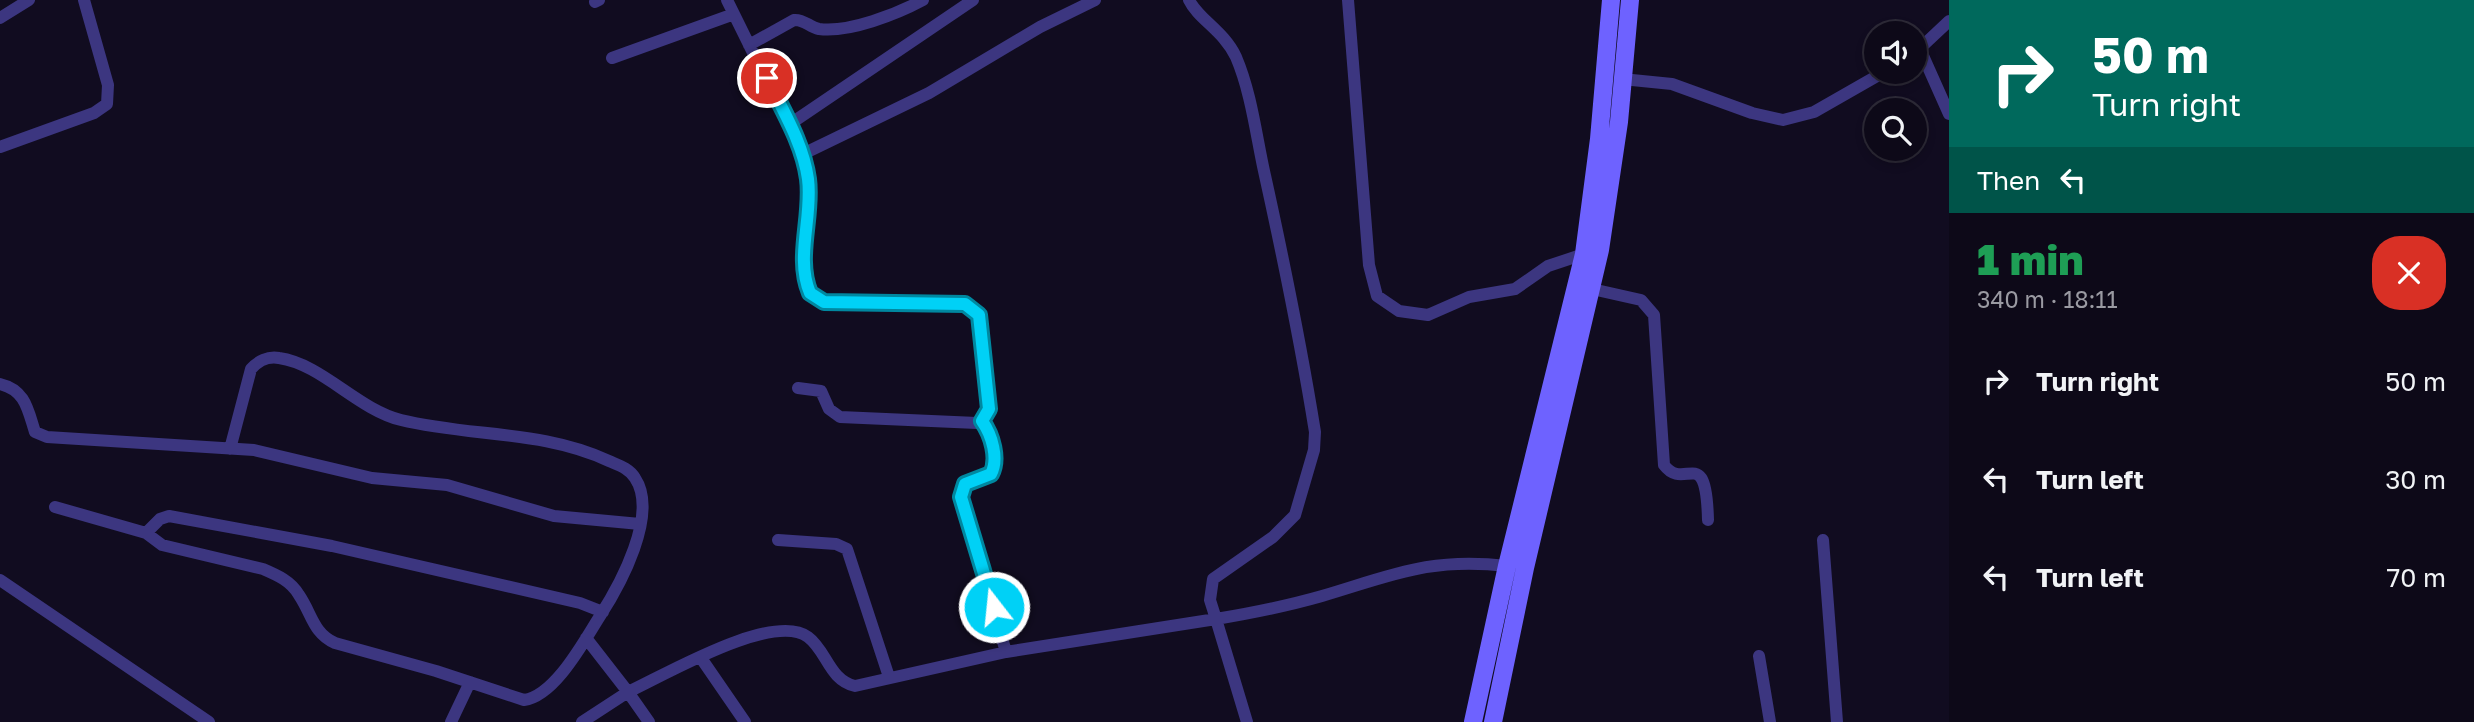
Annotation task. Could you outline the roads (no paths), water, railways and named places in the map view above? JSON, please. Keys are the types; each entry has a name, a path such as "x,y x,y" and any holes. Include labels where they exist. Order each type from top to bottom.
{"street":[{"path":"0,18 29,0"},
{"path":"0,147 94,113 107,104 108,85 84,0"},
{"path":"727,0 803,154 808,181 804,251 810,293 824,302 965,304 973,307 982,324 989,409 982,421 968,424 840,417 829,409 821,391 798,388"},
{"path":"749,45 794,20 817,29 859,24 889,16 923,0"},
{"path":"790,124 973,0"},
{"path":"803,154 929,93 1040,27 1096,0"},
{"path":"1189,0 1224,37 1236,57 1244,83 1277,229 1315,432 1314,450 1295,515 1273,537 1213,579 1210,600 1247,722"},
{"path":"1348,0 1366,226 1370,265 1377,296 1399,311 1428,315 1469,297 1515,289 1548,266 1584,254"},
{"path":"1473,722 1507,566 1584,254 1599,139 1611,0"},
{"path":"1493,722 1525,568 1592,289 1619,122 1630,0"},
{"path":"612,58 734,15"},
{"path":"1927,42 1949,21"},
{"path":"1927,71 1949,114"},
{"path":"1622,79 1672,84 1752,113 1783,120 1814,112 1864,83"},
{"path":"1592,289 1640,300 1654,315 1664,466 1675,474 1695,473 1702,476 1707,489 1708,520"},
{"path":"55,507 146,533 162,545 263,569 278,576 299,593 316,630 335,643 470,682 514,698 534,699 553,683 603,612 627,571 640,524 641,494 635,477 629,470 597,455 549,441 401,420 375,411 307,369 278,357 257,362 251,369 230,449"},
{"path":"0,384 17,391 24,399 35,432 40,436 280,454 372,478 447,485 554,516 640,524"},
{"path":"982,421 992,441 994,470 987,477 965,484 961,497 1006,652"},
{"path":"146,533 165,516 189,519 381,556 603,612"},
{"path":"778,540 836,544 847,549 889,677"},
{"path":"1823,540 1837,722"},
{"path":"582,722 628,692 701,658 756,636 779,630 797,630 810,638 846,684 855,686 1006,652 1272,610 1409,568 1475,562 1507,566"},
{"path":"0,580 209,722"},
{"path":"586,638 649,722"},
{"path":"1759,656 1769,722"},
{"path":"701,658 745,722"},
{"path":"451,722 470,682"}]}
